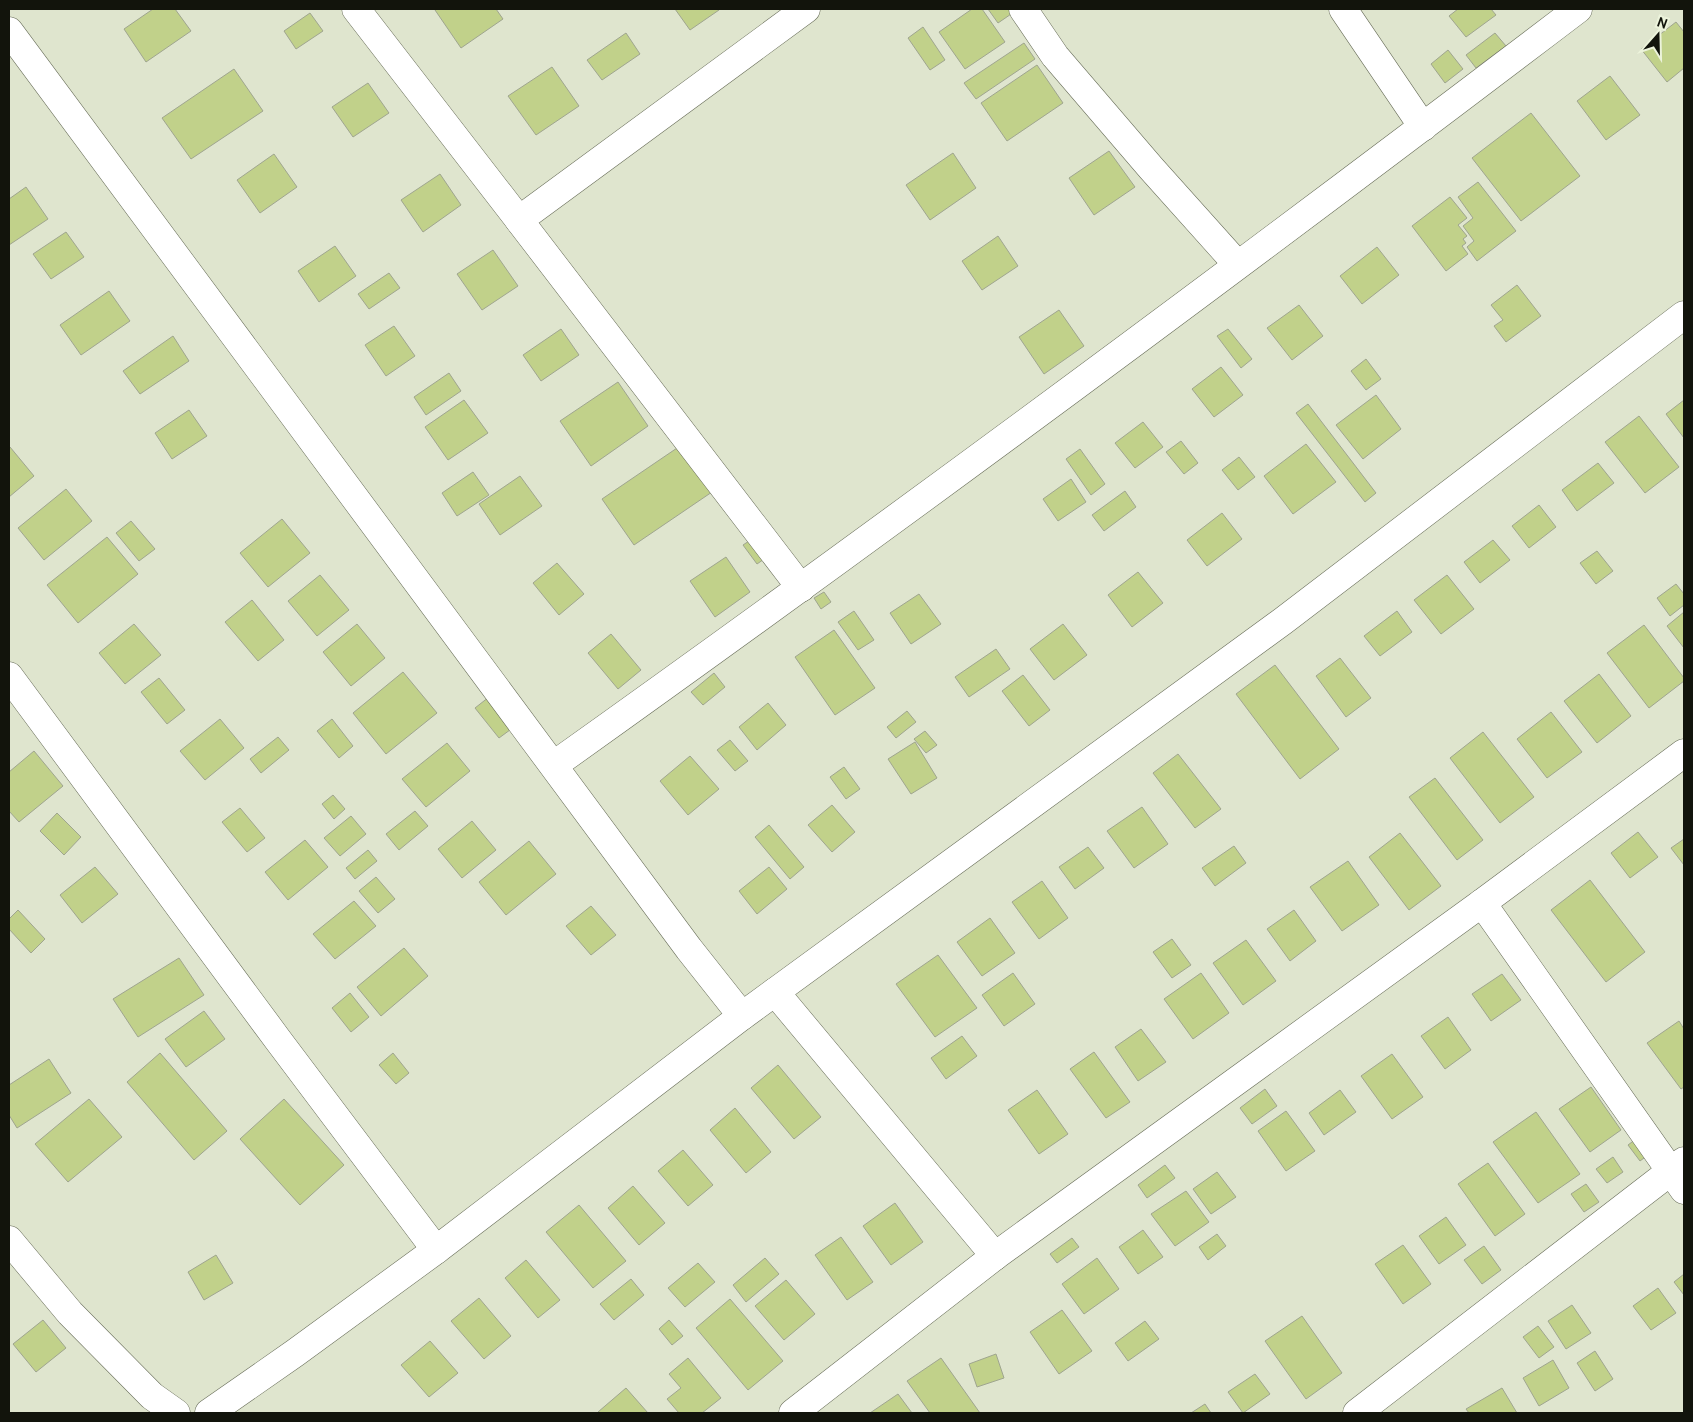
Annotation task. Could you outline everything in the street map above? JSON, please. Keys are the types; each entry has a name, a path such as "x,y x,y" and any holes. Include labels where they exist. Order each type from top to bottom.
{"street":[{"path":"356,9 801,588"},
{"path":"519,220 806,9"},
{"path":"1022,9 1055,56 1151,168 1237,264"},
{"path":"1343,9 1422,127"},
{"path":"554,765 801,588 1578,9"},
{"path":"9,31 689,949 742,1016"},
{"path":"209,1413 436,1250 742,1016 1283,621 1684,315"},
{"path":"9,676 436,1250"},
{"path":"793,1413 996,1256 1482,903 1684,753"},
{"path":"1358,1413 1680,1174 1482,903"},
{"path":"775,992 996,1256"},
{"path":"9,1240 70,1313 152,1396 176,1413"}],"building":[{"path":"153,9 175,9 191,31 146,62 124,29"},
{"path":"496,9 503,19 461,48 435,10"},
{"path":"675,9 719,9 719,10 690,30"},
{"path":"972,9 982,9 1005,42 965,69 939,32"},
{"path":"988,9 1016,9 1017,10 998,23"},
{"path":"1458,9 1491,9 1496,15 1466,37 1449,16"},
{"path":"310,13 323,31 296,49 284,31"},
{"path":"1676,22 1684,32 1684,68 1667,82 1641,49"},
{"path":"923,27 945,60 930,70 908,38"},
{"path":"626,33 640,54 602,80 587,60"},
{"path":"1495,33 1506,46 1476,68 1466,55"},
{"path":"1024,43 1035,59 976,99 964,83"},
{"path":"1448,50 1463,69 1445,83 1431,64"},
{"path":"1037,65 1063,103 1007,141 981,103"},
{"path":"552,67 579,106 536,135 508,96"},
{"path":"234,69 263,111 191,159 162,118"},
{"path":"1610,76 1640,115 1606,140 1577,101"},
{"path":"368,83 389,113 353,137 332,107"},
{"path":"1531,113 1580,176 1521,221 1472,158"},
{"path":"1109,151 1135,187 1094,215 1069,178"},
{"path":"953,153 976,188 930,220 906,185"},
{"path":"274,154 297,187 260,213 237,180"},
{"path":"440,174 461,205 423,232 401,200"},
{"path":"1478,182 1516,231 1477,261 1467,247 1474,241 1463,226 1473,218 1458,197"},
{"path":"26,187 48,219 9,245 9,199"},
{"path":"1450,197 1467,218 1458,225 1467,236 1463,239 1466,243 1462,246 1468,254 1446,271 1412,226"},
{"path":"66,232 84,257 51,279 33,254"},
{"path":"998,236 1018,266 982,290 962,261"},
{"path":"335,246 356,276 319,302 298,271"},
{"path":"1377,247 1399,275 1362,304 1340,276"},
{"path":"493,250 518,286 482,310 457,274"},
{"path":"389,273 400,288 369,309 358,294"},
{"path":"1517,285 1541,316 1506,342 1494,326 1503,320 1491,305"},
{"path":"109,291 130,321 81,355 60,325"},
{"path":"1299,305 1323,336 1292,360 1267,328"},
{"path":"1059,310 1084,346 1044,374 1019,337"},
{"path":"394,326 415,356 386,376 365,345"},
{"path":"561,329 579,355 541,381 523,355"},
{"path":"1228,329 1252,359 1241,368 1217,336"},
{"path":"173,336 189,361 140,394 123,371"},
{"path":"1366,359 1381,379 1366,390 1351,371"},
{"path":"1221,367 1243,395 1214,417 1192,389"},
{"path":"449,373 461,391 426,415 414,397"},
{"path":"618,382 648,426 591,466 560,421"},
{"path":"1376,395 1401,429 1363,459 1336,425"},
{"path":"464,400 488,433 448,460 425,427"},
{"path":"1684,400 1684,438 1666,414"},
{"path":"1308,404 1376,493 1365,502 1296,413"},
{"path":"189,410 207,436 172,459 155,433"},
{"path":"1639,416 1679,467 1645,493 1605,442"},
{"path":"1143,422 1163,447 1135,468 1115,443"},
{"path":"1181,441 1198,463 1184,474 1166,452"},
{"path":"1306,444 1336,482 1293,514 1264,476"},
{"path":"680,446 712,492 634,545 602,499"},
{"path":"9,448 34,476 9,497"},
{"path":"1080,449 1105,484 1091,495 1066,459"},
{"path":"1239,457 1255,477 1238,490 1222,470"},
{"path":"1598,463 1614,483 1577,511 1562,490"},
{"path":"473,472 489,495 457,516 442,493"},
{"path":"520,476 542,506 500,535 479,504"},
{"path":"1071,479 1086,502 1058,521 1043,499"},
{"path":"66,489 92,521 44,560 18,528"},
{"path":"1125,491 1136,507 1104,531 1092,515"},
{"path":"1539,505 1556,527 1529,548 1512,526"},
{"path":"1222,513 1242,539 1207,566 1187,540"},
{"path":"282,519 310,553 268,587 240,553"},
{"path":"131,521 155,549 139,561 116,533"},
{"path":"758,535 770,555 757,564 743,545"},
{"path":"107,537 138,574 78,623 47,585"},
{"path":"1493,540 1510,560 1480,583 1464,562"},
{"path":"1597,551 1613,571 1596,584 1580,563"},
{"path":"726,557 750,592 715,617 690,581"},
{"path":"557,563 584,594 559,615 533,583"},
{"path":"1138,572 1163,603 1132,627 1108,595"},
{"path":"320,575 349,610 317,636 288,601"},
{"path":"1447,575 1474,609 1441,634 1414,600"},
{"path":"1676,584 1684,594 1684,605 1670,616 1657,598"},
{"path":"824,592 831,602 821,609 814,598"},
{"path":"919,594 941,624 911,644 890,613"},
{"path":"252,600 284,640 258,661 225,622"},
{"path":"854,611 874,640 858,650 838,622"},
{"path":"1397,611 1412,632 1380,656 1364,636"},
{"path":"1684,612 1684,648 1667,626"},
{"path":"134,624 161,655 125,684 99,653"},
{"path":"357,624 385,658 351,686 323,652"},
{"path":"1063,624 1087,655 1054,680 1030,649"},
{"path":"1644,625 1684,678 1684,681 1649,708 1607,653"},
{"path":"834,630 875,688 835,715 795,657"},
{"path":"611,634 641,670 618,689 588,653"},
{"path":"996,649 1010,669 969,697 955,677"},
{"path":"1340,658 1371,698 1346,717 1316,676"},
{"path":"1275,665 1339,749 1300,779 1236,694"},
{"path":"403,672 437,713 386,754 353,713"},
{"path":"714,673 725,687 703,705 691,692"},
{"path":"1599,674 1631,716 1597,743 1564,701"},
{"path":"1023,675 1050,710 1029,726 1002,691"},
{"path":"159,678 185,710 167,724 141,692"},
{"path":"489,697 514,727 499,738 475,708"},
{"path":"768,703 786,725 757,750 739,727"},
{"path":"907,711 916,722 896,738 887,727"},
{"path":"1551,712 1582,752 1547,778 1517,739"},
{"path":"220,719 244,748 205,780 180,751"},
{"path":"332,719 353,746 339,758 317,731"},
{"path":"925,731 937,745 926,753 914,739"},
{"path":"1483,732 1534,797 1500,823 1450,758"},
{"path":"278,737 289,750 261,773 250,759"},
{"path":"730,740 748,761 735,771 717,750"},
{"path":"915,742 937,778 911,794 888,759"},
{"path":"447,743 470,771 426,807 402,779"},
{"path":"34,751 63,786 19,822 9,811 9,772"},
{"path":"1178,754 1221,809 1195,828 1153,773"},
{"path":"690,756 719,789 688,815 660,781"},
{"path":"844,767 860,789 846,799 830,777"},
{"path":"1435,778 1483,840 1457,860 1409,797"},
{"path":"333,795 345,809 334,819 322,804"},
{"path":"832,805 855,832 832,852 808,825"},
{"path":"1142,807 1168,844 1134,868 1107,831"},
{"path":"240,808 265,838 247,852 222,822"},
{"path":"415,811 428,826 399,850 386,834"},
{"path":"57,813 81,837 64,855 40,831"},
{"path":"351,816 366,834 340,856 324,838"},
{"path":"472,821 496,850 462,878 438,849"},
{"path":"769,825 804,867 790,879 755,837"},
{"path":"1638,832 1658,857 1630,878 1611,853"},
{"path":"1400,833 1441,886 1409,910 1369,857"},
{"path":"1684,839 1684,865 1671,848"},
{"path":"305,840 328,867 288,900 265,872"},
{"path":"529,841 556,874 506,915 479,882"},
{"path":"1234,846 1246,863 1215,886 1202,868"},
{"path":"1088,847 1104,868 1075,889 1059,867"},
{"path":"368,850 377,861 355,879 346,868"},
{"path":"1348,861 1379,905 1342,931 1310,887"},
{"path":"95,867 118,894 82,923 60,895"},
{"path":"769,867 787,889 757,914 739,891"},
{"path":"376,877 395,899 378,913 359,891"},
{"path":"1590,880 1645,952 1606,982 1551,910"},
{"path":"1042,881 1068,918 1039,939 1012,902"},
{"path":"354,901 376,926 335,959 313,934"},
{"path":"591,906 616,935 591,955 566,926"},
{"path":"18,910 45,939 31,953 9,929 9,919"},
{"path":"1294,910 1316,941 1290,961 1267,929"},
{"path":"990,918 1015,953 982,976 957,942"},
{"path":"1172,939 1191,965 1172,978 1153,952"},
{"path":"1246,940 1276,981 1243,1005 1213,963"},
{"path":"404,948 428,976 381,1016 357,987"},
{"path":"938,955 977,1008 935,1037 896,984"},
{"path":"179,958 204,995 138,1037 113,999"},
{"path":"1013,973 1035,1004 1004,1026 982,995"},
{"path":"1201,973 1229,1013 1193,1039 1164,999"},
{"path":"1502,974 1521,1000 1491,1021 1472,994"},
{"path":"350,993 369,1017 351,1032 332,1008"},
{"path":"204,1011 225,1039 186,1067 165,1039"},
{"path":"1448,1017 1471,1050 1445,1069 1421,1036"},
{"path":"1679,1021 1684,1029 1684,1087 1681,1089 1647,1043"},
{"path":"1141,1029 1166,1062 1138,1081 1115,1047"},
{"path":"962,1036 977,1056 946,1079 931,1058"},
{"path":"1094,1052 1130,1102 1106,1118 1070,1069"},
{"path":"160,1053 227,1131 194,1160 127,1082"},
{"path":"393,1053 409,1073 396,1084 379,1065"},
{"path":"1392,1054 1423,1097 1392,1119 1361,1076"},
{"path":"49,1059 71,1093 17,1128 9,1115 9,1085"},
{"path":"778,1065 821,1117 794,1139 751,1088"},
{"path":"1591,1087 1621,1130 1590,1152 1559,1109"},
{"path":"1265,1089 1277,1106 1252,1124 1240,1108"},
{"path":"1037,1090 1068,1134 1039,1154 1008,1110"},
{"path":"1340,1090 1356,1112 1324,1135 1309,1113"},
{"path":"89,1099 122,1137 68,1182 35,1144"},
{"path":"284,1099 344,1165 300,1205 240,1139"},
{"path":"735,1108 771,1152 746,1173 710,1130"},
{"path":"1286,1111 1315,1151 1286,1171 1258,1131"},
{"path":"1536,1112 1580,1174 1538,1203 1493,1142"},
{"path":"1636,1139 1648,1155 1640,1161 1628,1145"},
{"path":"683,1150 713,1185 688,1206 658,1171"},
{"path":"1613,1157 1623,1172 1607,1183 1596,1169"},
{"path":"1488,1163 1525,1214 1495,1236 1458,1184"},
{"path":"1165,1165 1175,1178 1147,1198 1138,1185"},
{"path":"1217,1172 1236,1197 1211,1214 1193,1189"},
{"path":"1586,1184 1599,1202 1584,1212 1571,1194"},
{"path":"633,1186 665,1223 639,1245 608,1208"},
{"path":"1186,1191 1209,1222 1175,1246 1151,1214"},
{"path":"895,1203 923,1242 891,1265 863,1226"},
{"path":"579,1205 626,1261 593,1288 546,1232"},
{"path":"1446,1217 1466,1245 1439,1264 1419,1236"},
{"path":"1143,1230 1163,1257 1138,1274 1119,1247"},
{"path":"1217,1234 1226,1246 1208,1260 1199,1247"},
{"path":"841,1237 873,1282 847,1300 815,1255"},
{"path":"1072,1238 1079,1247 1057,1263 1050,1254"},
{"path":"1403,1245 1431,1284 1403,1304 1375,1264"},
{"path":"1484,1246 1501,1270 1482,1284 1464,1260"},
{"path":"216,1255 233,1283 204,1300 188,1272"},
{"path":"765,1258 779,1274 746,1302 733,1285"},
{"path":"1097,1258 1119,1289 1084,1314 1062,1284"},
{"path":"526,1260 560,1300 538,1318 505,1278"},
{"path":"698,1263 715,1282 685,1307 668,1288"},
{"path":"1684,1274 1684,1295 1674,1282"},
{"path":"631,1279 644,1295 614,1320 600,1304"},
{"path":"786,1280 815,1314 784,1340 755,1306"},
{"path":"1658,1288 1676,1313 1651,1330 1633,1306"},
{"path":"479,1298 511,1336 484,1359 451,1321"},
{"path":"730,1299 783,1361 748,1390 696,1328"},
{"path":"1572,1305 1591,1333 1566,1349 1548,1321"},
{"path":"1062,1310 1092,1351 1059,1374 1030,1332"},
{"path":"1302,1316 1342,1373 1306,1399 1265,1341"},
{"path":"43,1320 66,1348 36,1372 13,1344"},
{"path":"669,1320 683,1336 672,1345 659,1329"},
{"path":"1145,1321 1159,1339 1128,1361 1115,1343"},
{"path":"1538,1326 1554,1347 1539,1358 1523,1337"},
{"path":"430,1341 458,1373 429,1397 401,1365"},
{"path":"1595,1351 1613,1379 1595,1391 1577,1363"},
{"path":"996,1354 1004,1378 977,1387 969,1364"},
{"path":"688,1358 721,1398 702,1413 679,1413 667,1399 681,1388 669,1374"},
{"path":"941,1358 980,1413 930,1413 907,1381"},
{"path":"1553,1360 1569,1388 1539,1406 1523,1378"},
{"path":"1255,1374 1270,1394 1243,1413 1228,1392"},
{"path":"626,1388 648,1413 598,1413 598,1412"},
{"path":"1502,1388 1517,1413 1469,1413 1466,1409"},
{"path":"898,1394 912,1413 870,1413"},
{"path":"1205,1404 1211,1413 1191,1413"}]}
